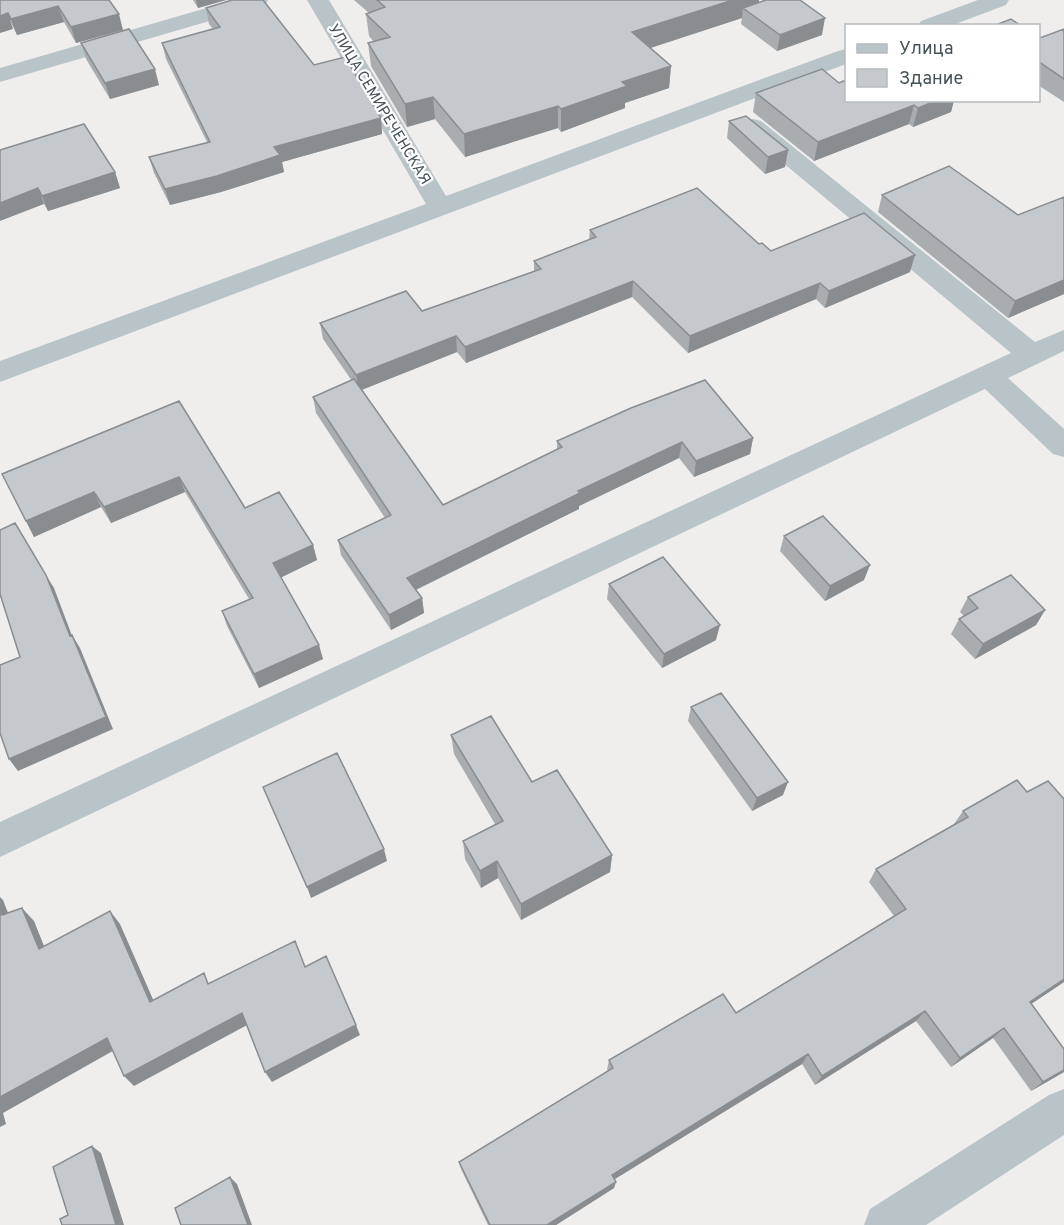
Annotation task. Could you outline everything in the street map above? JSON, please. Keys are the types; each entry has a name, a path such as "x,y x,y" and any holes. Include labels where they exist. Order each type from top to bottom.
{"street":[{"path":"0,75 257,0"},
{"name":"УЛИЦА СЕМИРЕЧЕНСКАЯ","path":"318,0 441,207"},
{"path":"934,24 998,0"},
{"path":"0,372 845,56"},
{"path":"724,102 1032,355"},
{"path":"0,840 1064,340"},
{"path":"988,376 1064,446"},
{"path":"886,1225 1064,1110"}],"building":[{"path":"0,0 109,0 119,14 71,27 58,6 11,19 8,13 0,16"},
{"path":"232,0 263,0 314,65 345,57 381,118 274,147 280,155 217,176 165,189 149,157 210,142 162,43 220,27 206,8"},
{"path":"377,0 733,0 632,32 671,66 622,82 627,86 561,109 558,106 464,134 433,97 405,104 368,43 390,37 366,14 385,7"},
{"path":"766,0 800,0 825,18 780,35 743,8"},
{"path":"1011,19 1018,24 998,24"},
{"path":"129,29 155,69 105,83 81,43"},
{"path":"1064,29 1064,79 1040,62 1040,38"},
{"path":"822,69 839,83 845,80 845,102 933,102 918,108 914,105 818,142 756,93"},
{"path":"746,116 788,150 768,157 729,121"},
{"path":"84,124 115,172 42,196 38,188 0,203 0,150"},
{"path":"949,166 1018,215 1064,197 1064,280 1015,301 882,195"},
{"path":"697,188 759,244 762,243 771,251 864,213 915,255 829,291 820,283 690,336 633,281 465,347 456,336 356,375 320,323 406,291 422,311 541,269 534,261 596,237 590,230"},
{"path":"354,379 443,505 562,447 557,441 631,408 705,380 753,438 696,461 682,442 578,491 580,493 407,578 422,598 389,615 338,540 391,515 313,397"},
{"path":"179,401 245,508 279,492 313,545 273,563 319,645 254,674 222,611 253,598 179,477 104,507 94,492 26,521 2,474"},
{"path":"823,516 870,565 830,586 784,536"},
{"path":"15,523 46,575 106,717 9,759 0,733 0,665 20,657 0,594 0,530"},
{"path":"663,557 720,625 664,654 609,584"},
{"path":"1011,575 1045,610 983,644 959,619 978,608 968,597"},
{"path":"721,693 788,782 757,798 691,707"},
{"path":"491,716 532,782 557,770 612,855 521,904 497,861 480,871 463,841 503,821 451,735"},
{"path":"337,753 384,849 307,887 263,787"},
{"path":"1017,780 1027,792 1048,781 1064,799 1064,979 1030,1002 1064,1049 1064,1070 1043,1082 1004,1028 960,1058 925,1011 822,1076 808,1054 612,1175 616,1182 547,1225 490,1225 459,1162 613,1068 609,1060 723,994 736,1013 906,909 876,869 968,817 963,811"},
{"path":"22,908 39,949 110,911 150,1002 204,973 208,984 295,941 305,967 326,956 356,1025 265,1072 242,1013 124,1076 107,1038 0,1097 0,911 2,915"},
{"path":"92,1146 116,1225 62,1225 60,1219 68,1215 53,1167"},
{"path":"230,1177 248,1225 181,1225 175,1208"}]}
